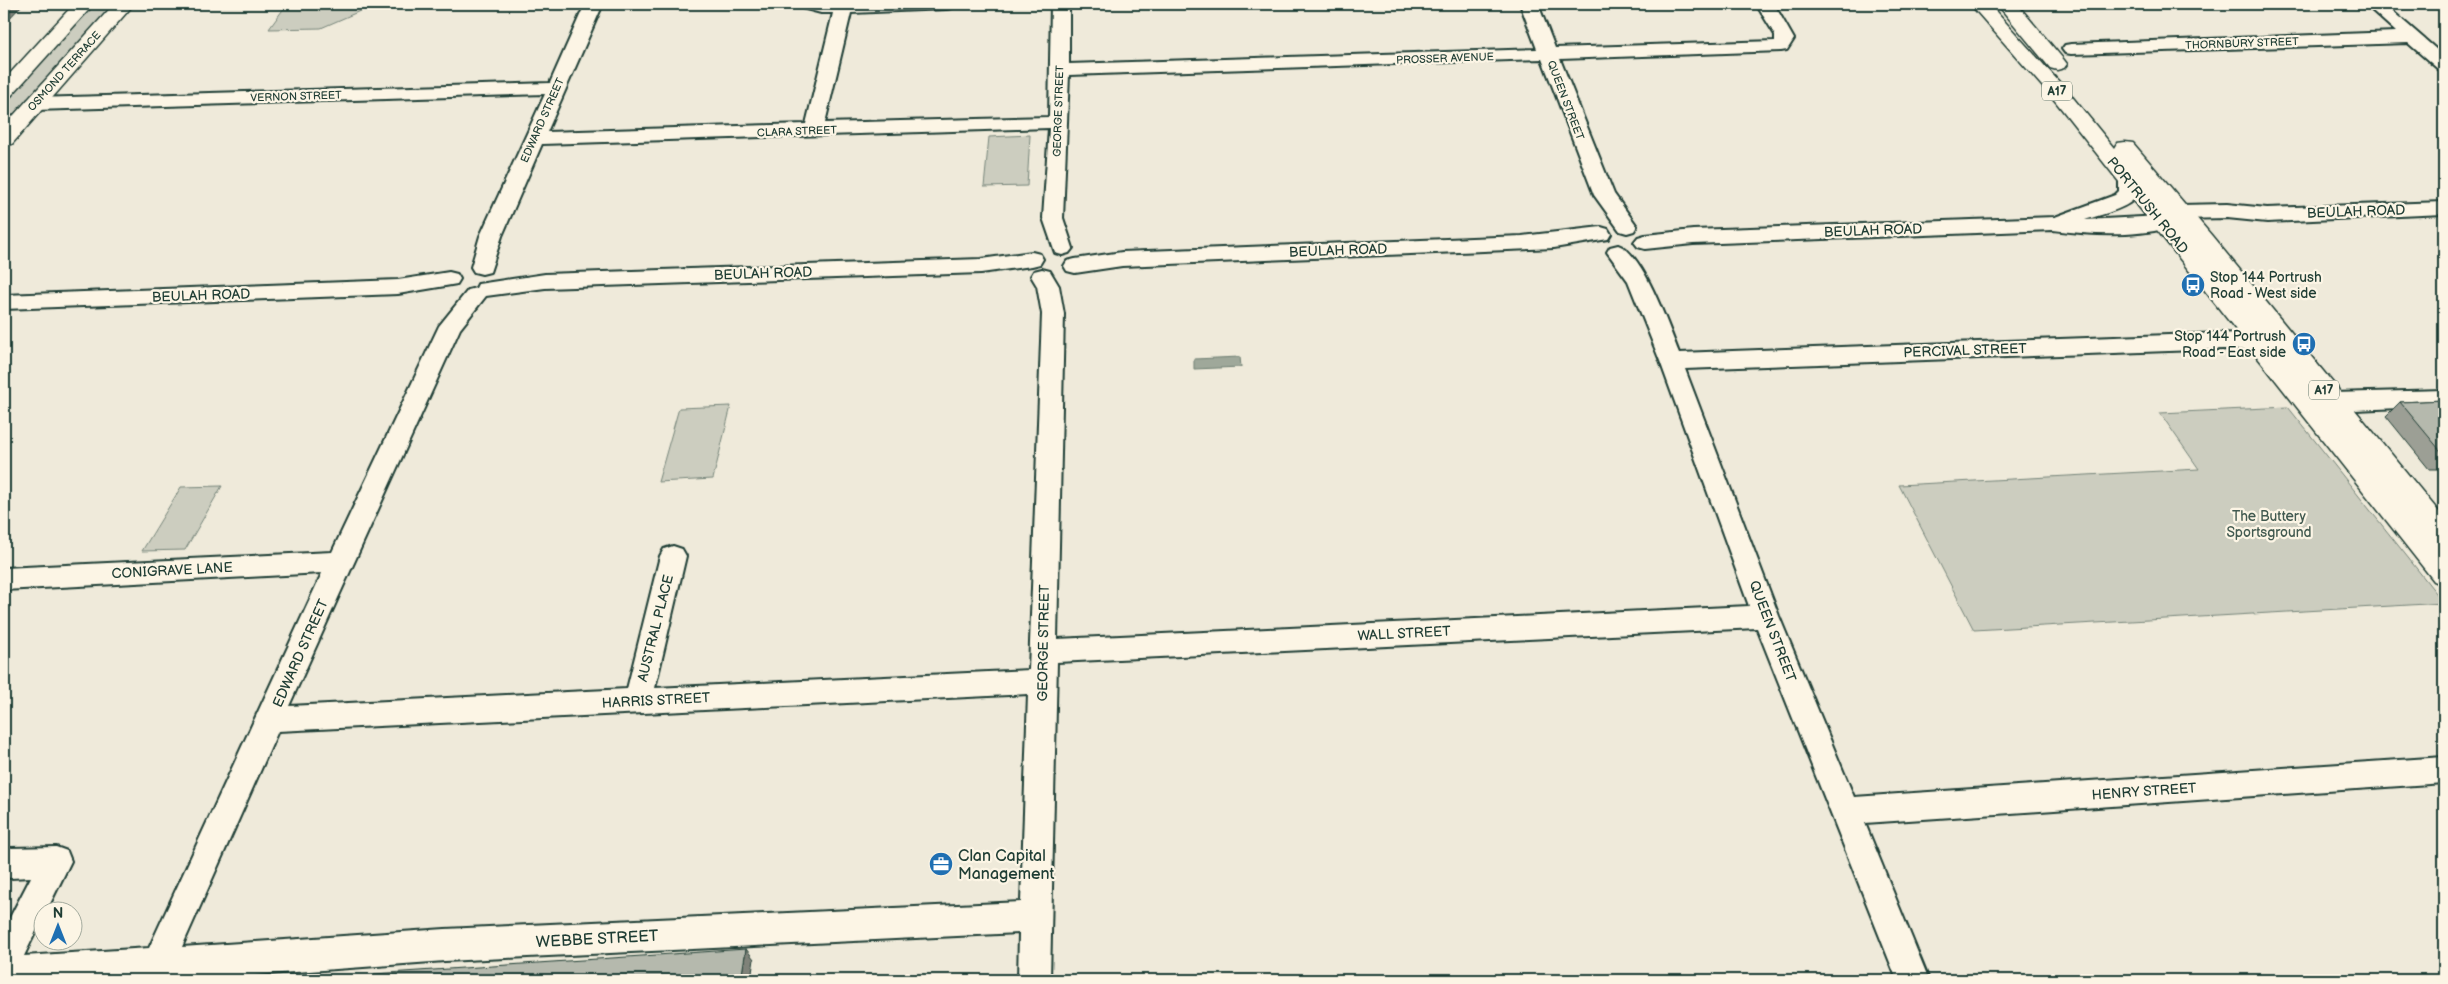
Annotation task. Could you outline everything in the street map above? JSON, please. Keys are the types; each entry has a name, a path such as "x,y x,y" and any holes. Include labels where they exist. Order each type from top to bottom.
{"main road":[{"path":"4,92 84,4"},
{"name":"OSMOND TERRACE","path":"4,139 124,4"},
{"name":"PORTRUSH ROAD","path":"1979,4 2063,98 2129,182 2171,217 2204,241 2444,538"},
{"name":"A17","path":"2007,4 2082,94 2092,120 2171,217"},
{"name":"PORTRUSH ROAD","path":"2171,217 2254,338 2444,573"}],"street":[{"name":"EDWARD STREET","path":"155,972 340,562 491,236 594,4"},
{"path":"808,4 821,8 946,4"},
{"name":"GEORGE STREET","path":"1034,980 1053,305 1053,262 1043,237 1053,218 1059,122 1060,4"},
{"name":"QUEEN STREET","path":"1529,4 1671,361 1766,616 1913,980"},
{"name":"PROSSER AVENUE","path":"1060,70 1781,46 1785,39 1784,36 1765,4"},
{"path":"2374,4 2444,65"},
{"path":"814,130 843,8"},
{"name":"THORNBURY STREET","path":"2071,49 2413,38"},
{"name":"VERNON STREET","path":"35,104 556,88"},
{"name":"CLARA STREET","path":"534,138 1059,122"},
{"name":"BEULAH ROAD","path":"2053,223 2122,200 2129,192 2129,182"},
{"name":"BEULAH ROAD","path":"4,302 398,287 424,292 469,283 981,266 1621,238 2053,223 2082,228 2227,211 2267,214 2444,208"},
{"name":"BEULAH ROAD","path":"2204,241 2203,234 2213,226 2267,214"},
{"name":"PERCIVAL STREET","path":"1671,361 2254,338"},
{"path":"2333,402 2444,398"},
{"name":"AUSTRAL PLACE","path":"638,701 673,556"},
{"name":"CONIGRAVE LANE","path":"4,579 340,562"},
{"name":"WALL STREET","path":"1042,651 1766,616"},
{"name":"HARRIS STREET","path":"270,719 1042,681"},
{"name":"HENRY STREET","path":"1844,811 2444,770"},
{"path":"4,961 56,862 10,863"},
{"name":"WEBBE STREET","path":"4,974 121,965 155,972 445,945 1036,917"}],"green space":[{"path":"91,4 115,4 4,130 4,100"},
{"path":"287,4 376,4 321,28 269,29"},
{"path":"1030,135 1027,186 984,187 989,137"},
{"path":"731,406 713,479 658,482 679,408"},
{"name":"The Buttery Sportsground","path":"2288,407 2444,603 1974,630 1899,485 2199,469 2160,413"},
{"path":"222,486 185,550 142,551 181,487"}],"shaded area":[{"path":"1240,357 1241,367 1194,369 1194,359"}],"building":[{"path":"2444,400 2444,455 2400,402"},
{"path":"746,949 741,980 372,980 374,974"}],"place":[{"name":"Stop 144 Portrush Road - West side","path":"2193,285"},
{"name":"Stop 144 Portrush Road - East side","path":"2304,344"},
{"name":"Clan Capital Management","path":"941,864"}]}
